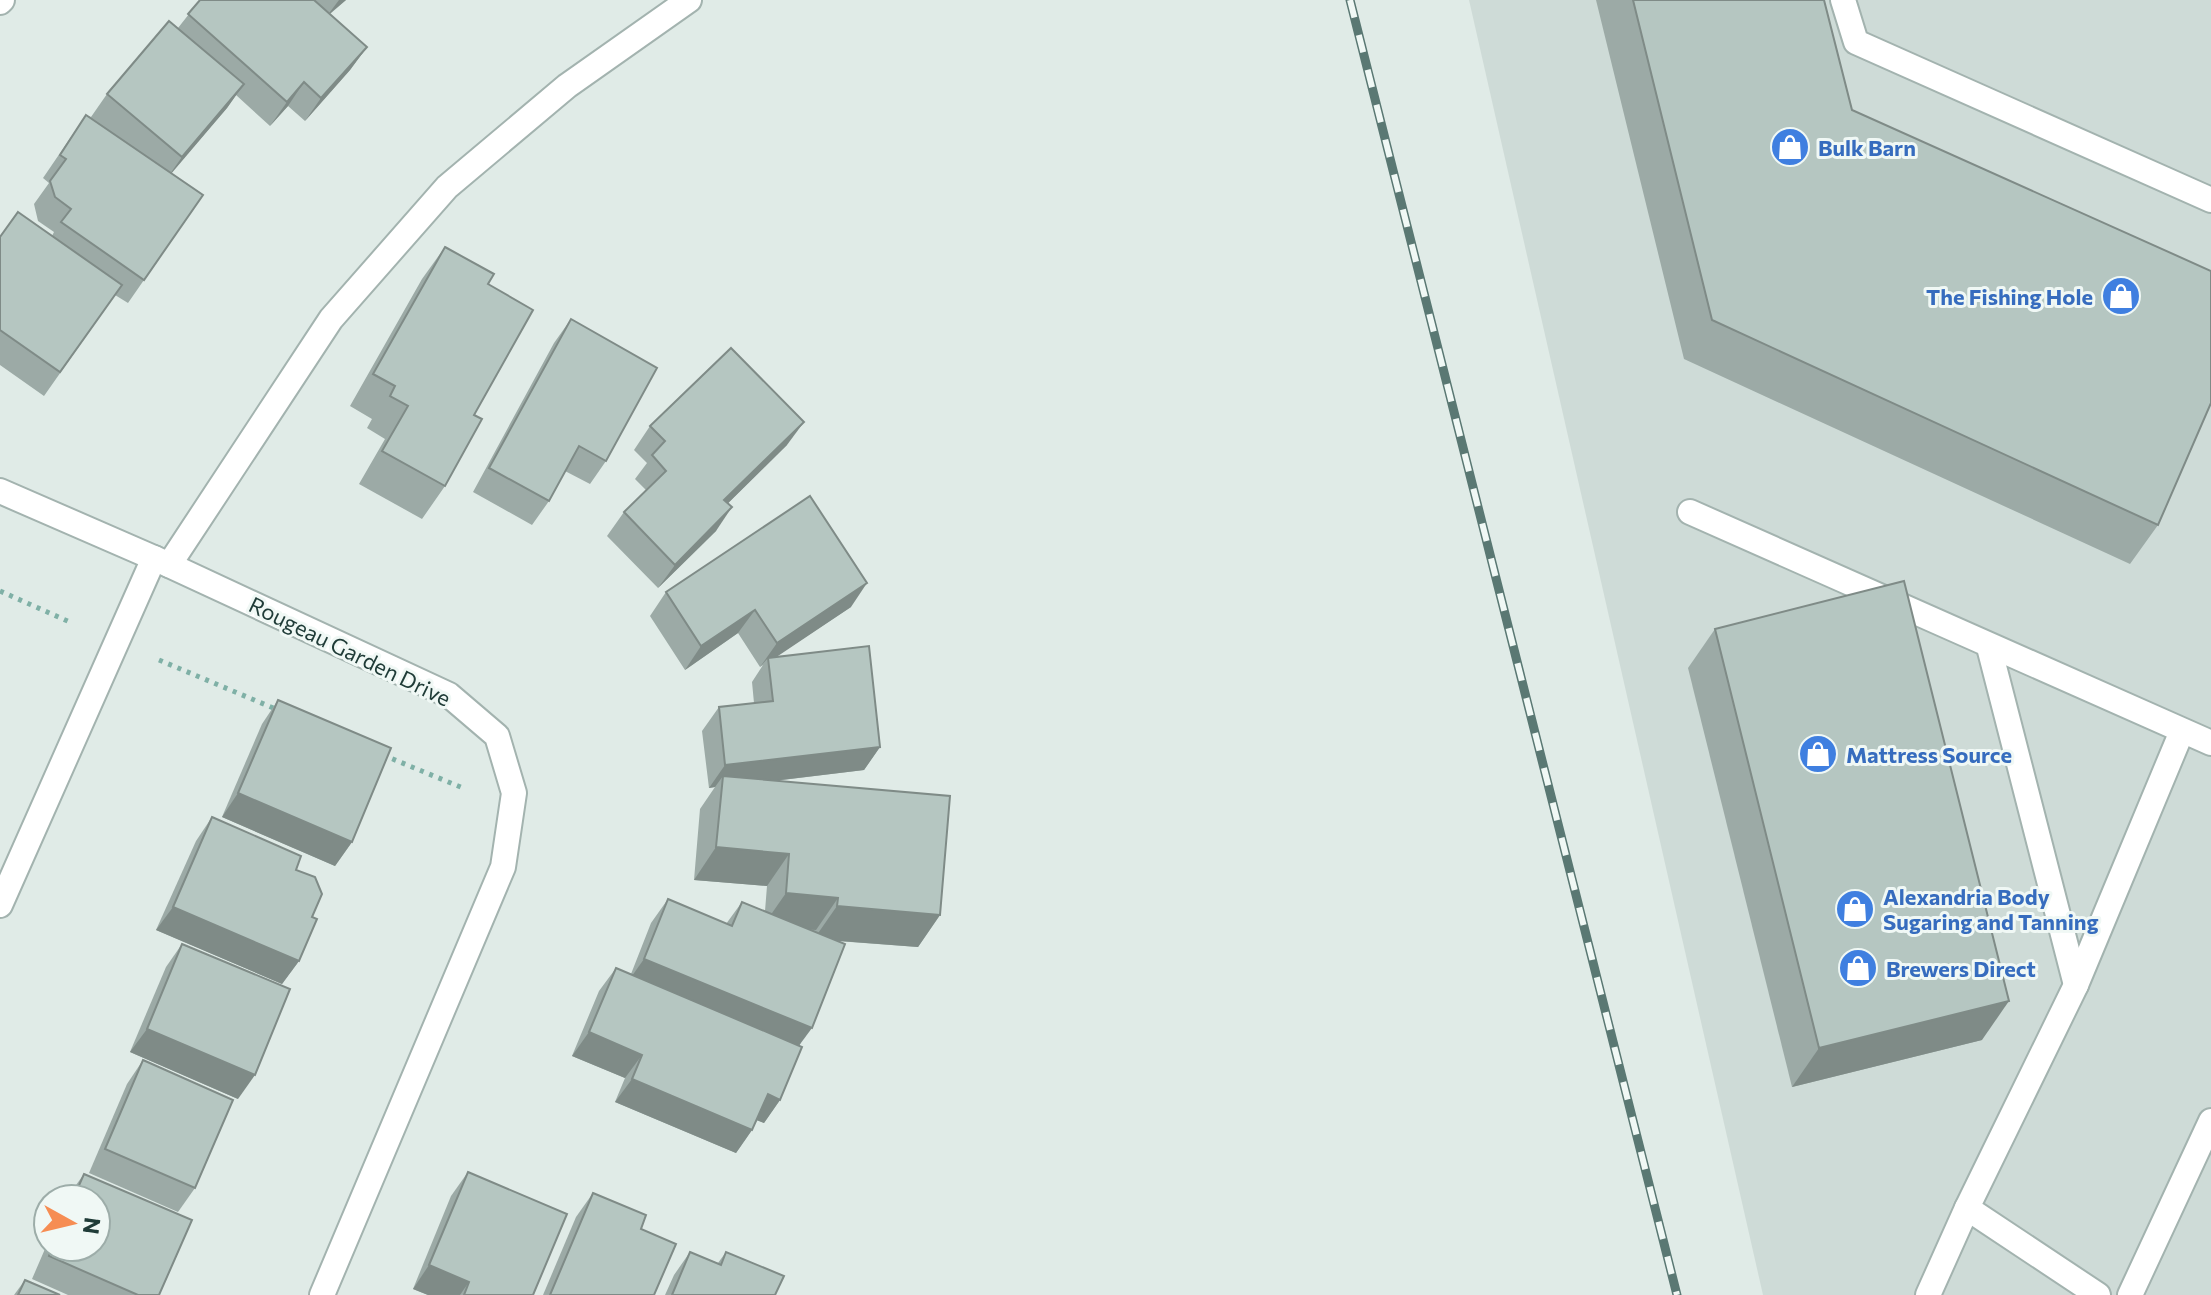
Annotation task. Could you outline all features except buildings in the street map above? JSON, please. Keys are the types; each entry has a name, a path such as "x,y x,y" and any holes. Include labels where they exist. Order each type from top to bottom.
{"street":[{"path":"0,905 116,642 162,562 331,319 447,187 567,86 689,0"},
{"path":"1843,0 1856,42 2211,200"},
{"name":"Rougeau Garden Drive","path":"0,491 449,695 497,736 514,793 503,867 322,1295"},
{"path":"1690,512 2211,743"},
{"path":"1989,647 2076,985"},
{"path":"1928,1295 2076,985 2182,731"},
{"path":"2130,1295 2211,1121"},
{"path":"1967,1208 2098,1295"}],"path":[{"path":"0,591 292,716"},
{"path":"380,753 511,809"}],"shaded area":[{"path":"1469,0 2211,0 2211,1295 1763,1295"}],"railway":[{"path":"1350,0 1677,1295"}],"place":[{"name":"Bulk Barn","path":"1790,147"},
{"name":"The Fishing Hole","path":"2121,296"},
{"name":"Mattress Source","path":"1818,754"},
{"name":"Alexandria Body Sugaring and Tanning","path":"1855,909"},
{"name":"Brewers Direct","path":"1858,968"}]}
